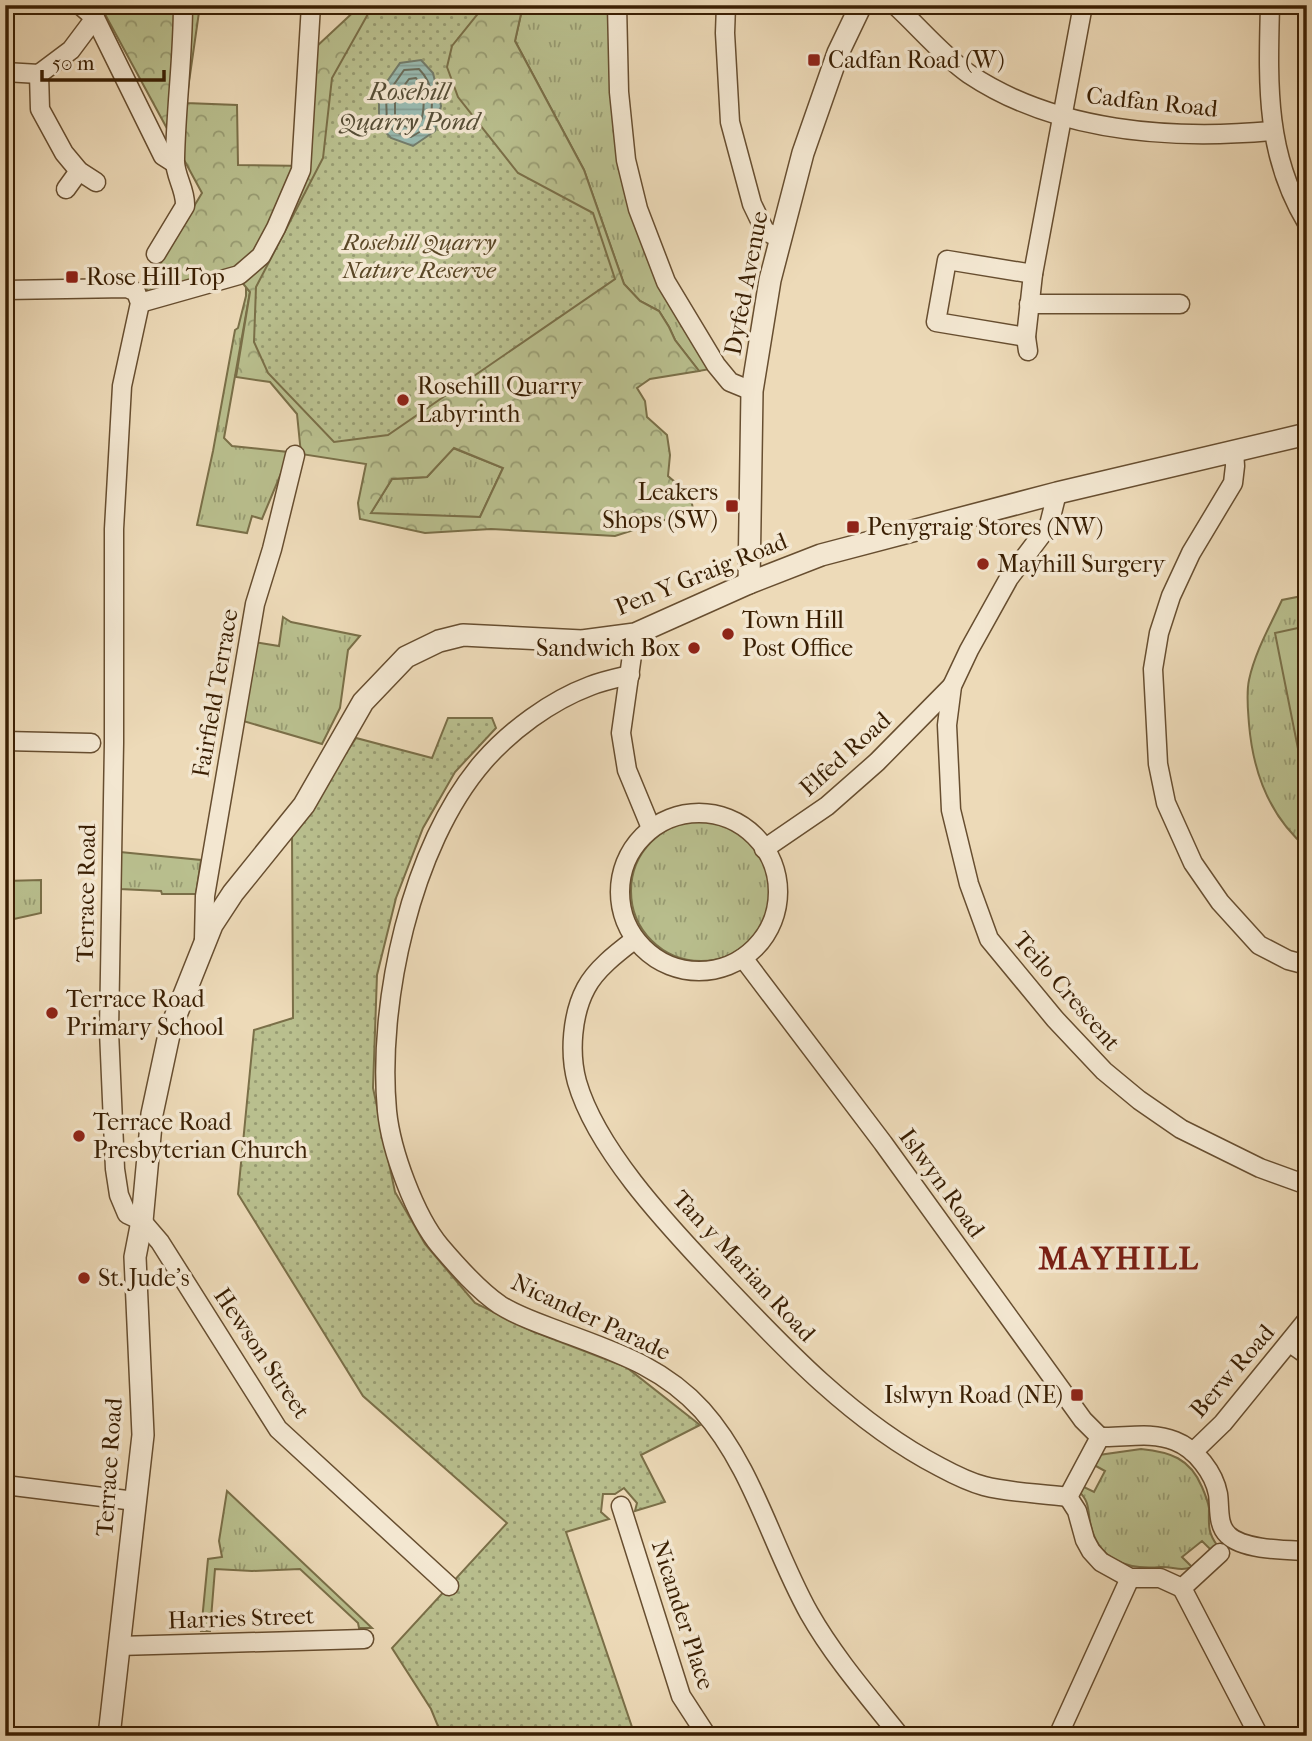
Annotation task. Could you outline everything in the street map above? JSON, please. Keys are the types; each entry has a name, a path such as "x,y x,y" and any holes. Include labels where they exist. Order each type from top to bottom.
{"street":[{"path":"80,5 94,18 163,156 174,163"},
{"path":"156,254 185,206 186,197 174,163 183,53 183,5"},
{"path":"5,290 127,288 138,298 239,275 261,256 301,170 311,5"},
{"path":"617,5 626,160 638,209 666,282 716,365 730,382 752,391"},
{"path":"726,5 730,122 752,204 765,231 779,238"},
{"name":"Dyfed Avenue","path":"749,583 752,391 760,332 779,238 803,153 838,53 861,5"},
{"name":"Cadfan Road","path":"895,5 968,73 1010,96 1063,116 1119,128 1182,134 1227,135 1272,131"},
{"path":"1033,274 947,260 936,322 1027,344 1033,274 1083,5"},
{"path":"1270,5 1272,131 1279,161 1307,223"},
{"path":"5,72 38,74 71,50 94,18"},
{"path":"38,74 40,108 64,153 79,171 96,182"},
{"path":"66,189 79,171"},
{"name":"Terrace Road","path":"109,1736 143,1435 135,1257 142,1221 127,1214 118,1195 109,1031 114,743 114,529 122,386 138,298"},
{"path":"1029,304 1180,303"},
{"name":"Pen Y Graig Road","path":"142,1221 152,1114 167,1042 204,943 225,903 304,805 363,702 406,657 428,645 463,635 582,640 635,634 749,583 821,555 1057,493 1307,434"},
{"path":"1234,451 1233,483 1191,554 1171,596 1160,633 1153,669 1158,764 1166,803 1194,863 1220,902 1259,945 1288,960 1307,965"},
{"name":"Fairfield Terrace","path":"204,943 205,896 255,604 272,549 295,455"},
{"name":"Teilo Crescent","path":"1057,493 1049,525 1009,578 952,686 947,725 951,810 969,884 989,939 1055,1019 1104,1071 1139,1100 1181,1129 1260,1168 1307,1185"},
{"path":"635,634 621,733 627,770 651,828"},
{"name":"Nicander Parade","path":"630,675 590,686 556,702 514,733 485,760 460,791 437,835 414,896 397,962 387,1044 387,1113 402,1173 438,1244 501,1305 530,1320 634,1359 671,1381 702,1410 727,1444 745,1477 808,1612 894,1734"},
{"name":"Elfed Road","path":"764,849 827,806 877,762 952,686"},
{"path":"5,741 91,743"},
{"path":"680,815 716,815 743,827 759,840 773,864 777,878 776,908 765,936 743,958 720,969 694,971 672,967 662,962 634,940 620,899 621,876 632,849 651,828 680,815"},
{"name":"Tan y Marian Road","path":"634,940 612,957 586,987 577,1011 573,1041 577,1081 593,1118 613,1154 655,1209 770,1334 855,1410 895,1440 939,1466 981,1486 1068,1497"},
{"name":"Islwyn Road","path":"743,958 883,1143 1083,1420 1100,1437"},
{"name":"Hewson Street","path":"142,1221 160,1242 278,1429 449,1586"},
{"name":"Berw Road","path":"1193,1452 1223,1423 1307,1320"},
{"path":"1290,1343 1307,1355"},
{"path":"1259,1736 1182,1588 1160,1578 1130,1578 1113,1570 1091,1551 1077,1511 1068,1497 1100,1437 1149,1435 1175,1441 1193,1452 1213,1479 1219,1516 1226,1534 1241,1543 1255,1546 1307,1551"},
{"path":"5,1485 135,1501"},
{"name":"Nicander Place","path":"621,1506 681,1696 707,1736"},
{"path":"1182,1588 1220,1553"},
{"path":"1058,1736 1130,1578"},
{"name":"Harries Street","path":"119,1646 364,1639"}],"green space":[{"path":"100,5 200,5 186,103 237,105 238,165 308,166 316,47 361,5 523,5 515,41 584,170 624,284 640,301 659,311 675,340 699,371 650,379 637,388 645,401 647,417 667,435 670,455 668,476 688,495 693,511 615,536 491,529 425,533 360,519 358,503 366,464 301,454 297,414 270,382 236,377 250,292 231,269 148,295 146,286 202,193","holes":["454,448 503,468 480,517 371,513 392,479 427,477"]},
{"name":"Rosehill Quarry Nature Reserve","path":"373,5 481,5 480,11 452,46 447,67 458,97 518,173 593,213 615,279 388,435 334,442 268,373 254,342 256,287 323,158 332,78"},
{"path":"523,5 610,5 615,135 710,369 699,371 675,340 659,311 640,301 624,284 584,170 515,41"},
{"path":"246,287 250,292 224,438 232,446 288,452 262,519 252,516 247,533 197,525 235,330 238,328"},
{"path":"453,448 503,468 480,517 370,514 392,479 427,477"},
{"path":"1307,595 1307,848 1282,822 1265,792 1254,759 1247,696 1255,659 1282,600"},
{"path":"283,617 291,622 360,636 348,650 340,708 322,744 240,720 254,642 279,646"},
{"path":"1307,626 1307,794 1275,633"},
{"path":"448,718 492,718 496,728 455,772 423,828 396,898 377,975 373,1088 395,1192 425,1244 475,1303 532,1331 626,1367 700,1425 641,1455 665,1502 635,1511 637,1503 624,1488 615,1494 603,1494 601,1512 609,1519 566,1532 632,1727 638,1736 442,1736 431,1709 392,1648 507,1523 363,1396 238,1194 254,1030 293,1018 292,834 356,738 432,758"},
{"path":"701,821 728,827 750,842 765,864 771,891 765,918 750,940 728,955 701,961 674,955 652,940 637,918 631,891 637,864 652,842 674,827"},
{"path":"120,852 201,860 196,894 162,894 161,891 120,889"},
{"path":"41,880 41,913 5,921 5,881"},
{"path":"1141,1449 1178,1458 1191,1469 1202,1487 1209,1505 1210,1532 1217,1545 1211,1550 1202,1541 1182,1557 1192,1567 1180,1569 1125,1564 1107,1554 1094,1535 1086,1502 1079,1492 1082,1486 1094,1492 1105,1471 1094,1465 1099,1455"},
{"path":"227,1491 372,1628 359,1628 358,1623 300,1569 215,1569 210,1631 201,1631 208,1559 222,1557 219,1541"}],"water":[{"name":"Rosehill Quarry Pond","path":"421,60 433,73 441,106 435,131 413,146 391,138 379,125 379,93 400,63"}],"place":[{"name":"Cadfan Road (W)","path":"814,60"},
{"name":"Rose Hill Top","path":"72,277"},
{"name":"Rosehill Quarry Labyrinth","path":"403,400"},
{"name":"Leakers Shops (SW)","path":"732,506"},
{"name":"Penygraig Stores (NW)","path":"853,527"},
{"name":"Mayhill Surgery","path":"983,564"},
{"name":"Town Hill Post Office","path":"728,634"},
{"name":"Sandwich Box","path":"694,648"},
{"name":"Terrace Road Primary School","path":"52,1013"},
{"name":"Terrace Road Presbyterian Church","path":"79,1136"},
{"name":"St. Jude's","path":"84,1278"},
{"name":"Islwyn Road (NE)","path":"1077,1395"}],"district":[{"name":"MAYHILL","path":"1119,1258"}]}
